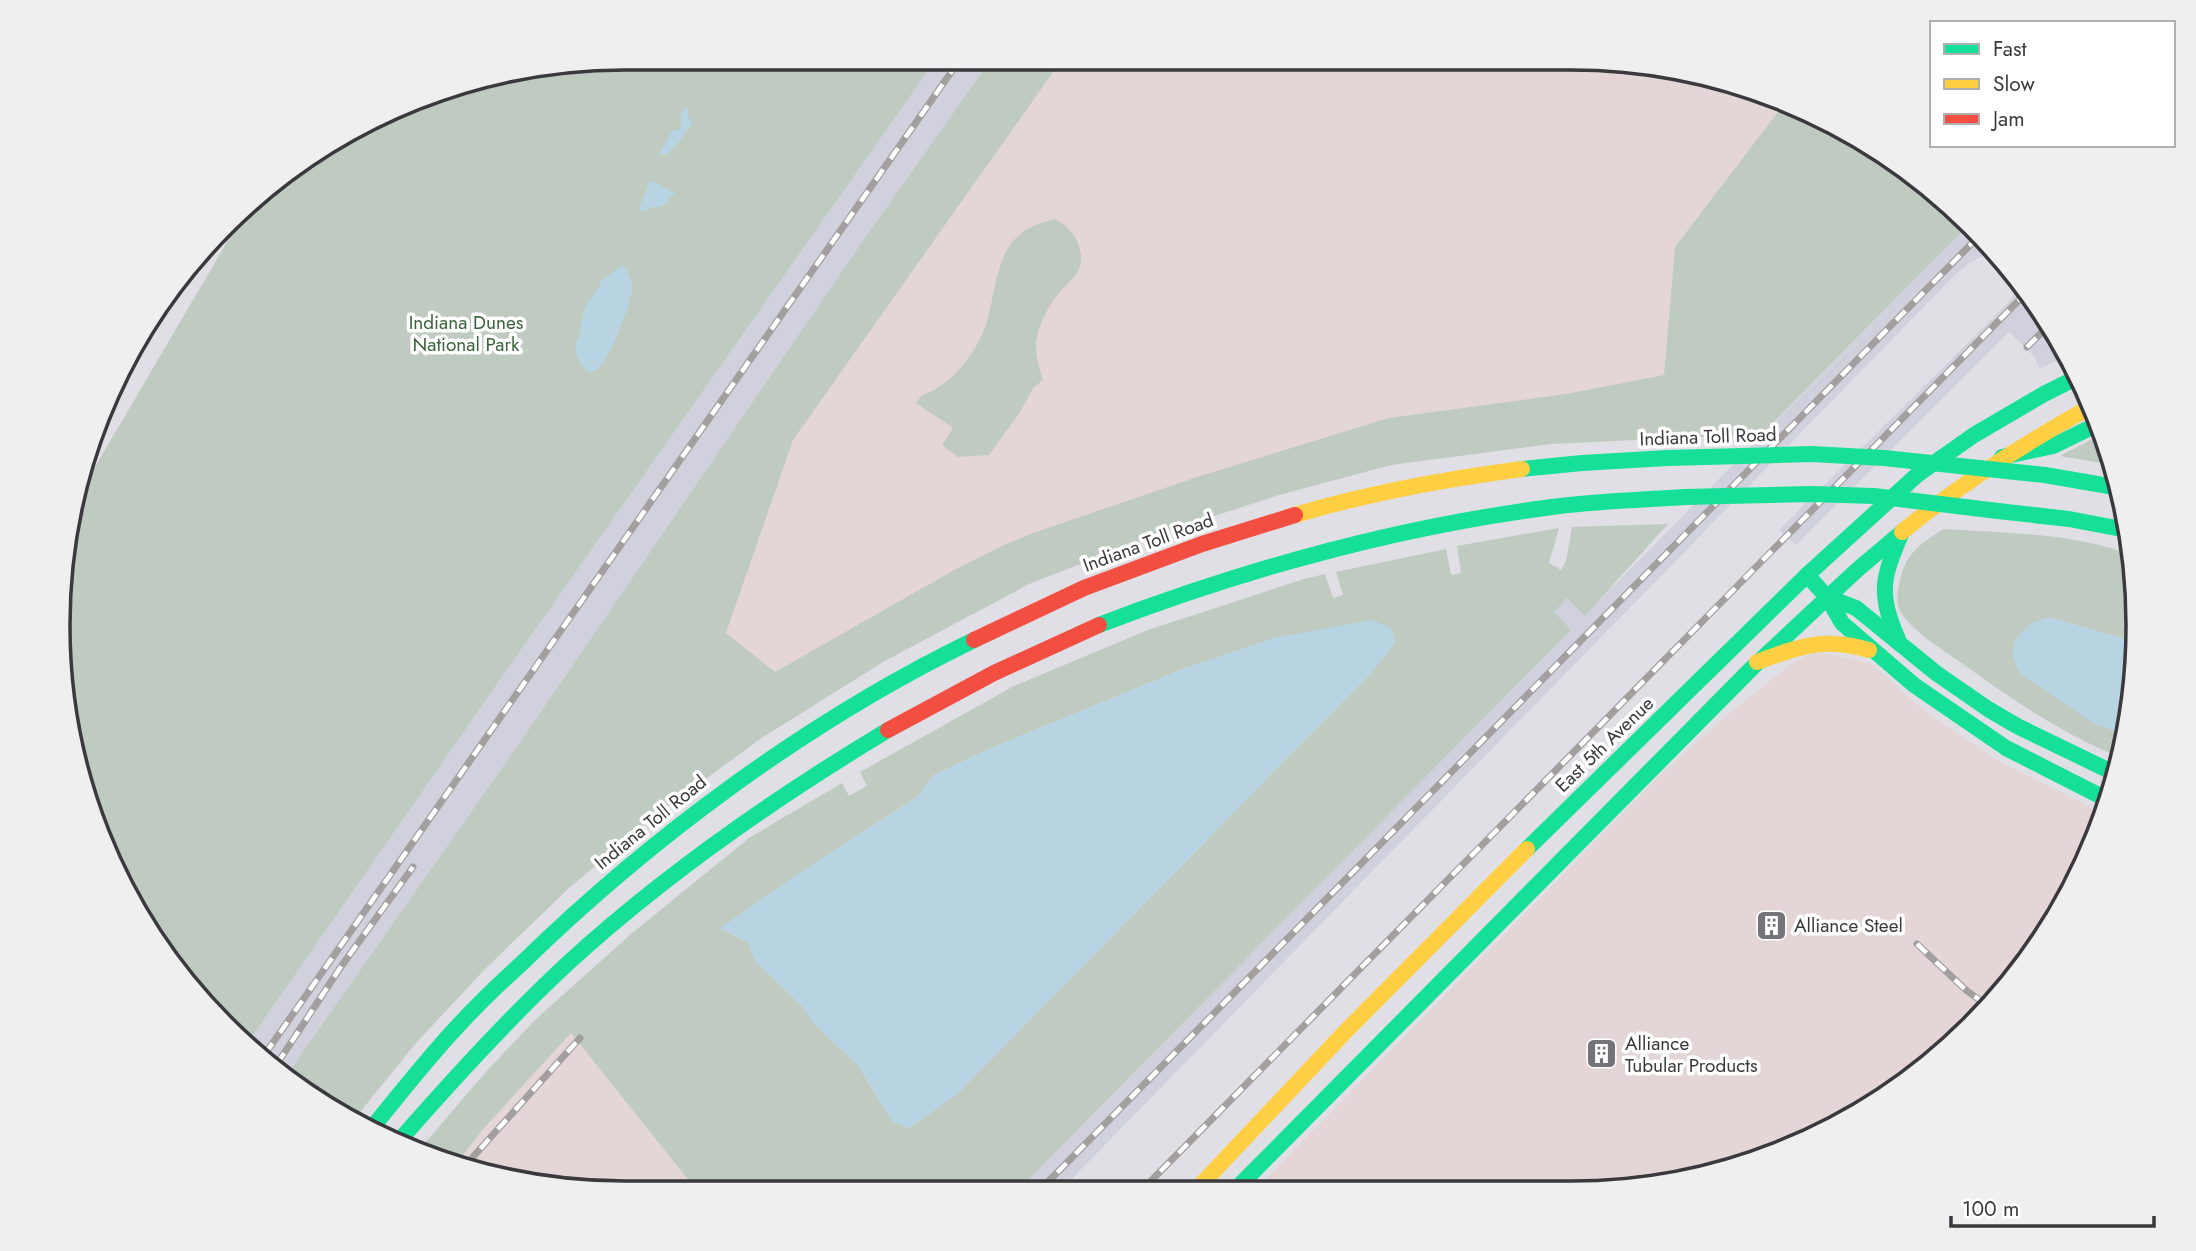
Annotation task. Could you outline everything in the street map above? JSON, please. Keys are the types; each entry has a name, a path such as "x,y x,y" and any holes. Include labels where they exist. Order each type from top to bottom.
{"main road":[{"name":"East 5th Avenue","path":"1204,1181 1346,1031 1487,888 1807,575 1917,475 1974,435 2070,381"},
{"path":"1245,1181 1528,891 1757,662 1827,597 1966,481 2083,411"},
{"path":"2002,457 2053,446 2090,428"},
{"name":"Indiana Toll Road","path":"377,1122 467,1017 534,949 624,868 722,792 820,726 987,631 1074,591 1159,559 1242,530 1325,507 1473,476 1556,465 1667,458 1811,454 1884,458 2045,475 2108,486"},
{"path":"404,1135 498,1030 560,969 650,891 751,816 846,754 1009,665 1090,628 1183,593 1261,568 1387,536 1460,521 1587,503 1685,497 1812,494 1874,496 2069,519 2117,528"},
{"path":"1901,645 1888,619 1882,593 1884,577 1902,532"},
{"path":"1807,575 1827,597 1842,624 1914,685 2006,748 2100,795"},
{"path":"1827,597 1856,608 1936,673 1988,709 2107,770"},
{"path":"1757,662 1826,641 1842,642 1872,651"},
{"path":"2047,770 2052,763 2060,762 2103,782"}],"shaded area":[{"path":"929,70 984,70 860,245 516,748 291,1069 252,1036"},
{"path":"1055,70 1607,71 1714,89 1779,110 1675,247 1664,375 1566,394 1004,545 956,569 775,673 725,633 793,440"},
{"path":"1962,232 1984,255 1954,276 1070,1181 1027,1181 1571,630 1553,612 1567,598 1585,615"},
{"path":"2015,293 2058,360 2040,369 2034,356 2009,332 1796,545 1779,530"},
{"path":"1816,651 1872,664 1928,714 2000,762 2094,811 2052,903 2011,964 1963,1018 1909,1066 1848,1107 1783,1139 1714,1162 1607,1180 1264,1181 1663,772 1726,716 1790,665"},
{"path":"571,1032 689,1181 589,1180 517,1170 462,1156"}],"green space":[{"name":"Indiana Dunes National Park","path":"929,70 252,1036 208,992 185,964 144,903 112,838 99,804 81,734 71,662 70,626 75,553 92,473 230,237 287,185 348,144 413,112 482,89 589,71"},
{"path":"984,70 1055,70 793,440 726,633 775,672 956,569 1004,545 1194,478 1389,418 1566,394 1664,375 1675,247 1779,110 1848,144 1879,164 1909,185 1962,232 1762,434 1550,444 1391,465 1279,495 1153,536 1029,584 883,662 760,739 654,817 568,889 485,969 416,1043 359,1113 348,1107 291,1069 516,748 860,245"},
{"path":"1054,219 1073,234 1081,257 1077,273 1052,303 1038,331 1037,354 1043,380 1033,388 1020,412 989,455 958,457 942,445 953,428 916,403 922,395 945,383 973,351 989,314 1005,255 1016,238 1034,226"},
{"path":"2094,438 2102,463 2060,456"},
{"path":"1668,524 1585,616 1567,598 1554,612 1571,630 1027,1181 689,1181 571,1033 485,1127 462,1156 425,1143 535,1020 631,934 749,838 842,783 849,796 867,786 860,772 1014,686 1148,630 1325,574 1333,598 1343,595 1336,572 1446,549 1451,575 1461,573 1457,546 1559,528 1549,563 1561,570 1566,561 1572,527","holes":["1188,667 1371,673 957,1094 909,1128 892,1121 858,1065 815,1025 802,1006 755,961 749,943 721,929 795,876 917,797 934,775 989,749"]},
{"path":"1943,529 2062,538 2121,552 2125,589 2126,639 2048,617 2093,723 2116,731 2111,753 2078,738 2019,703 1927,639 1910,624 1898,605 1899,584 1906,563 1921,545"}],"water":[{"path":"688,108 692,123 667,154 659,154 672,131 678,130 682,125 681,116 684,109"},
{"path":"650,180 675,193 661,207 642,212 639,208"},
{"path":"622,265 628,271 632,282 630,301 609,353 599,368 589,373 576,351 584,312 600,282"},
{"path":"2048,617 2126,639 2116,731 2093,723 2020,673 2013,658 2015,639 2030,624"},
{"path":"1372,620 1392,629 1395,643 1371,673 957,1094 909,1128 892,1121 858,1065 815,1025 802,1006 755,961 749,943 720,928 917,797 934,775 989,749 1188,667 1274,638"}],"railway":[{"path":"268,1050 953,70"},
{"path":"1049,1181 1972,243"},
{"path":"1151,1181 2020,299"},
{"path":"2027,347 2042,332"},
{"path":"280,1060 340,968 413,867"},
{"path":"1917,944 1980,1000"},
{"path":"471,1159 580,1038"}],"traffic: fast":[{"path":"1527,849 1807,575 1917,475 1974,435 2070,381"},
{"path":"2002,457 2053,446 2090,428"},
{"path":"1667,458 1812,454 1884,458 2045,475"},
{"path":"1522,469 1667,458"},
{"path":"2045,475 2108,486"},
{"path":"1685,497 1812,494 1874,496 1998,511"},
{"path":"1099,625 1265,568 1379,538 1552,507 1685,497"},
{"path":"1998,511 2069,519 2117,528"},
{"path":"1244,1181 1752,668 1902,532"},
{"path":"1898,639 1887,609 1885,585 1890,561 1902,532"},
{"path":"1807,575 1827,597 1842,623 1914,685 2006,748 2099,796"},
{"path":"1827,597 1856,608 1936,673 1988,709 2107,770"},
{"path":"377,1122 434,1052 487,996 623,871 734,784 792,744 912,672 974,640"},
{"path":"404,1135 502,1028 604,931 722,839 888,730"}],"traffic: slow":[{"path":"1902,532 1994,464 2083,411"},
{"path":"1295,515 1408,488 1522,469"},
{"path":"1757,662 1812,645 1838,644 1869,650"},
{"path":"1204,1181 1346,1031 1527,849"}],"traffic: jam":[{"path":"974,640 1084,588 1202,544 1295,515"},
{"path":"888,730 994,673 1099,625"}],"place":[{"name":"Alliance Steel","path":"1771,925"},
{"name":"Alliance Tubular Products","path":"1602,1054"}]}
